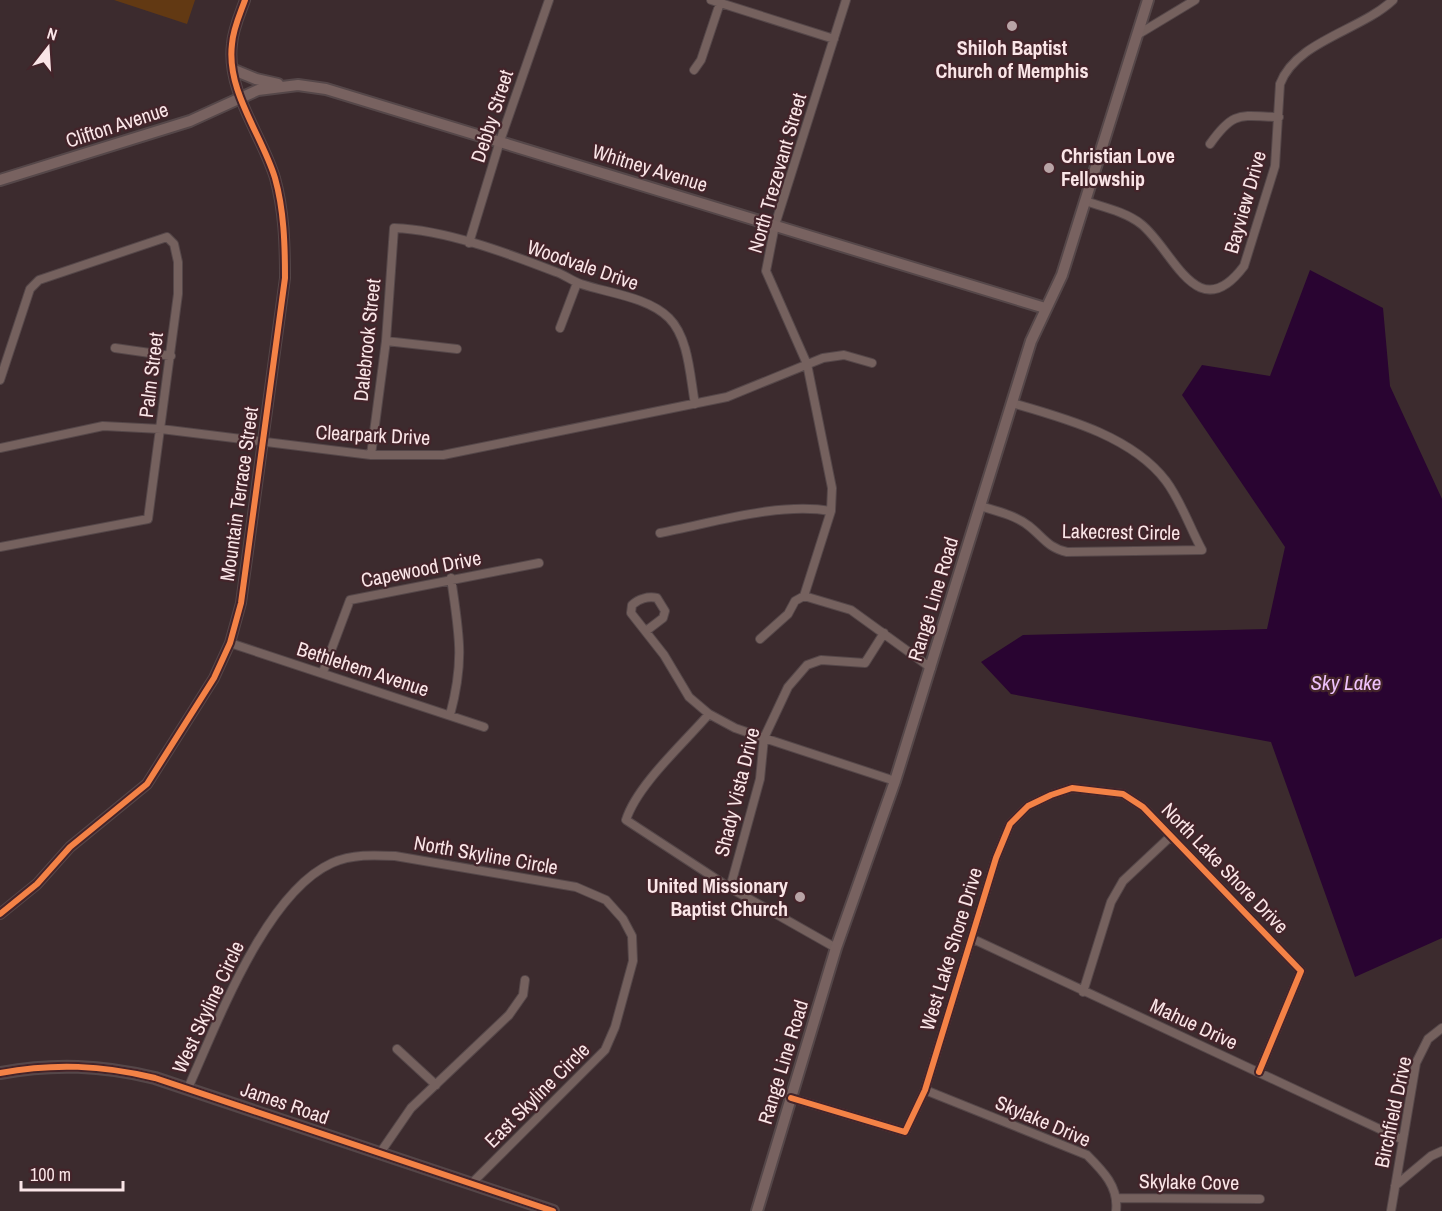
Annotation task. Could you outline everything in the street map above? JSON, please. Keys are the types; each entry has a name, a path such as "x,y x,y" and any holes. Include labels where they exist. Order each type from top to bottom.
{"main road":[{"name":"Range Line Road","path":"757,1211 836,948 895,781 1012,403 1045,308 1062,275 1148,0"},
{"path":"234,70 256,79 290,86"},
{"name":"Whitney Avenue","path":"241,96 258,90 290,86 326,89 1045,308"},
{"name":"Clifton Avenue","path":"0,180 190,121 241,96"},
{"name":"James Road","path":"0,1073 54,1066 101,1067 155,1078 553,1211"}],"street":[{"name":"Mountain Terrace Street","path":"0,914 37,884 70,847 147,784 214,678 230,643 241,603 285,278 286,240 275,178 241,96 234,70 232,44 245,0"},
{"name":"Debby Street","path":"469,243 500,141 549,0"},
{"path":"711,0 834,39"},
{"name":"North Trezevant Street","path":"804,596 831,511 832,488 807,364 766,271 775,225 846,0"},
{"path":"1137,35 1195,0"},
{"name":"Bayview Drive","path":"1085,201 1139,222 1149,231 1187,281 1210,289 1224,285 1236,277 1244,266 1275,166 1280,84 1290,65 1300,56 1378,13 1393,0"},
{"path":"694,70 701,60 720,3"},
{"path":"1209,144 1226,122 1236,117 1279,117"},
{"name":"Woodvale Drive","path":"394,228 420,229 469,243 558,272 577,283 658,308 671,319 682,336 695,404"},
{"name":"Dalebrook Street","path":"371,455 386,341 394,228"},
{"name":"Palm Street","path":"0,380 30,289 39,280 167,237 174,244 178,262 178,294 148,519 0,547"},
{"path":"560,328 577,283"},
{"path":"386,341 457,349"},
{"path":"115,348 171,356"},
{"name":"Clearpark Drive","path":"0,448 103,426 161,429 371,455 443,455 727,398 807,364 844,355 872,363"},
{"name":"Lakecrest Circle","path":"980,506 1015,517 1029,526 1043,542 1061,550 1202,550 1167,483 1152,464 1134,451 1098,433 1055,415 1012,403"},
{"path":"660,533 784,509 808,507 831,511"},
{"name":"Capewood Drive","path":"323,672 350,600 451,578 539,563"},
{"path":"450,715 459,683 462,651 451,578"},
{"path":"760,639 788,614 795,601 804,596 851,610 931,668"},
{"path":"646,631 663,618 665,611 657,598 644,599 632,605 632,614 664,656 689,697 709,714 735,728 895,781"},
{"name":"Shady Vista Drive","path":"730,888 760,779 764,738 788,687 807,664 821,660 865,663 884,633"},
{"name":"Bethlehem Avenue","path":"230,643 484,727"},
{"path":"709,714 647,784 634,801 626,820 730,888 836,948"},
{"name":"North Lake Shore Drive","path":"1051,795 1072,788 1123,794 1143,807 1301,971 1259,1072"},
{"name":"West Lake Shore Drive","path":"791,1098 905,1132 925,1090 996,858 1010,824 1028,806 1051,795"},
{"path":"1083,992 1112,902 1123,881 1171,836"},
{"name":"North Skyline Circle","path":"332,863 365,854 395,856 576,887 606,900 623,919"},
{"name":"West Skyline Circle","path":"188,1088 249,953 281,908 310,877 332,863"},
{"name":"East Skyline Circle","path":"471,1184 605,1050 615,1027 633,961 632,936 623,919"},
{"name":"Mahue Drive","path":"973,939 1401,1139"},
{"path":"380,1153 411,1108 509,1015 523,995 525,980"},
{"name":"Birchfield Drive","path":"1391,1211 1401,1139 1416,1063 1428,1039 1442,1028"},
{"path":"398,1049 436,1085"},
{"name":"Skylake Drive","path":"925,1090 1087,1155 1105,1172 1118,1197"},
{"path":"1395,1186 1431,1156 1442,1151"},
{"path":"1116,1211 1118,1197"},
{"name":"Skylake Cove","path":"1118,1197 1260,1199"}],"shaded area":[{"path":"114,0 195,0 187,24"}],"water":[{"name":"Sky Lake","path":"1310,270 1383,308 1390,386 1442,499 1442,938 1355,977 1271,742 1011,694 981,662 1023,635 1267,629 1285,547 1182,395 1202,365 1270,376"}],"cycle path":[{"path":"0,914 37,884 70,847 147,784 214,678 230,643 241,603 285,278 283,228 275,178 246,113 234,79 232,44 245,0"},
{"path":"791,1098 905,1132 925,1090 996,858 1010,824 1028,806 1072,788 1123,794 1143,807 1301,971 1259,1072"},
{"path":"0,1073 40,1068 78,1067 116,1070 155,1078 553,1211"}],"place":[{"name":"Shiloh Baptist Church of Memphis","path":"1012,26"},
{"name":"Christian Love Fellowship","path":"1049,168"},
{"name":"United Missionary Baptist Church","path":"800,897"}]}
